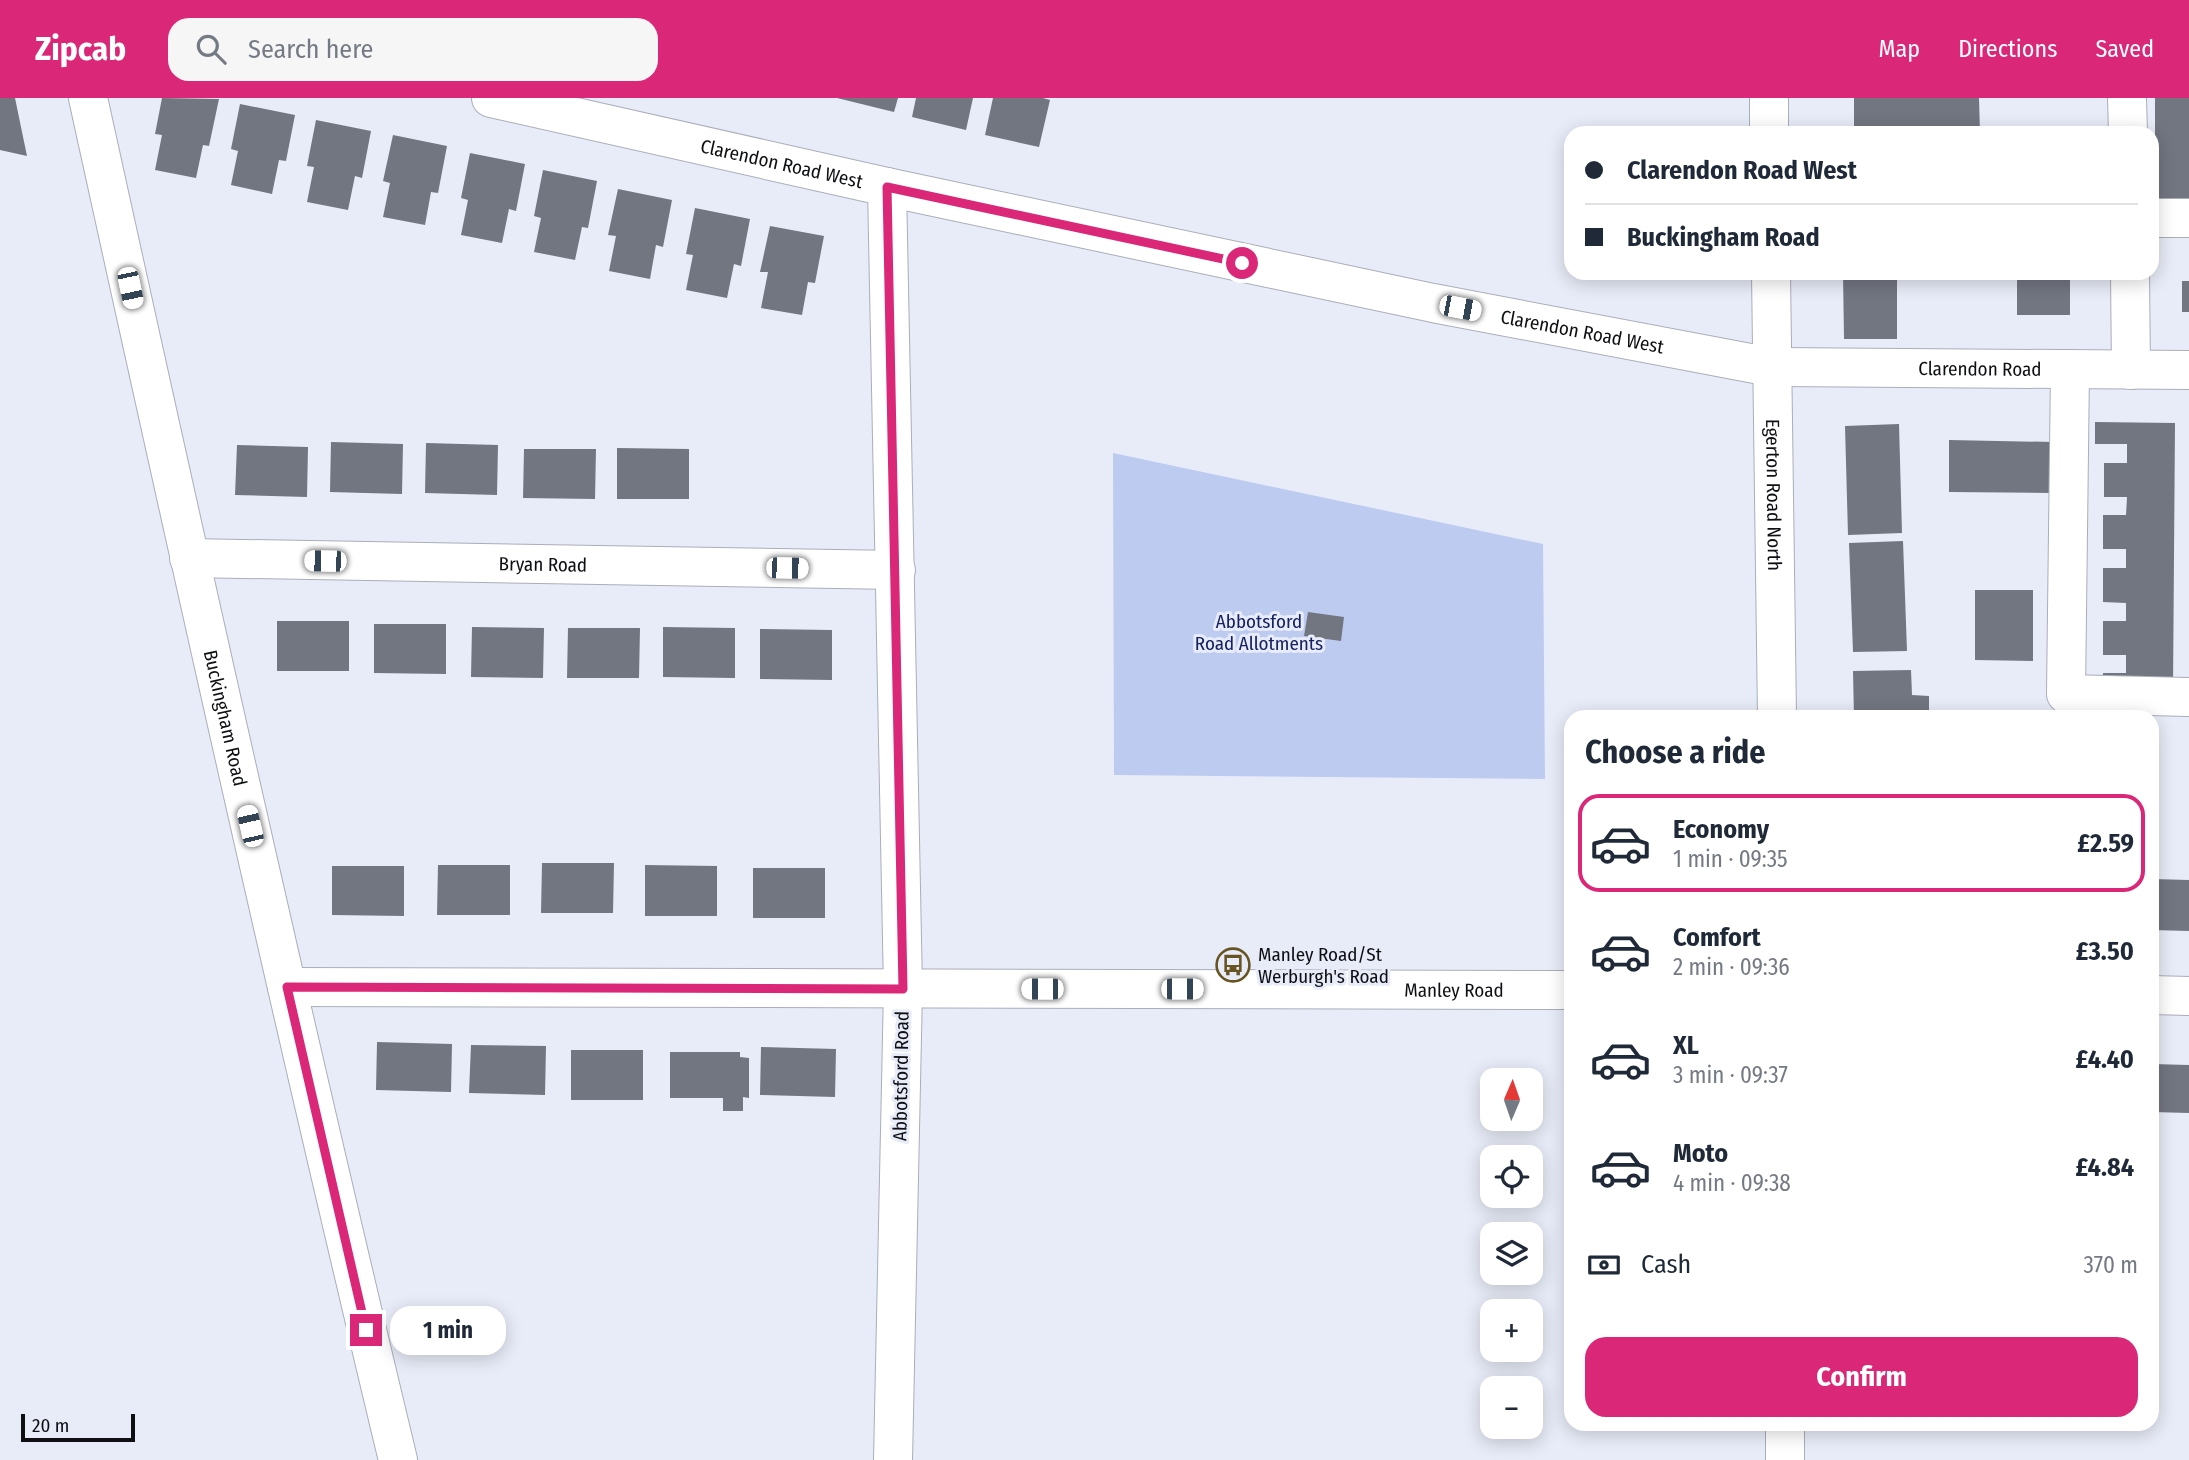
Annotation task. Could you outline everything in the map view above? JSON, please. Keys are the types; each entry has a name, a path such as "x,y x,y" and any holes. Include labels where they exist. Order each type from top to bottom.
{"street":[{"name":"Buckingham Road","path":"88,98 326,1161 398,1460"},
{"name":"Clarendon Road West","path":"491,98 887,187 1433,303 1771,367"},
{"path":"1769,98 1769,126"},
{"path":"2127,98 2128,126"},
{"name":"Abbotsford Road","path":"887,187 903,989 893,1460"},
{"path":"2159,218 2189,218"},
{"name":"Egerton Road North","path":"1770,280 1777,710"},
{"path":"2130,280 2132,370"},
{"name":"Clarendon Road","path":"1771,367 2189,370"},
{"path":"2070,369 2067,694 2189,697"},
{"name":"Bryan Road","path":"189,558 896,570"},
{"name":"Manley Road","path":"287,987 1564,990"},
{"path":"2159,995 2189,996"},
{"path":"1785,1431 1785,1460"}],"green space":[{"name":"Abbotsford Road Allotments","path":"1113,453 1543,544 1545,779 1114,775"}],"building":[{"path":"0,98 15,98 27,156 0,150"},
{"path":"162,98 219,99 209,146 203,145 196,178 155,170 162,135 155,134"},
{"path":"837,98 898,98 894,112"},
{"path":"916,98 973,98 966,130 912,117"},
{"path":"993,98 1050,100 1039,147 985,135"},
{"path":"1854,98 1979,98 1980,126 1854,126"},
{"path":"2155,98 2189,98 2189,212 2159,212 2159,126 2155,126"},
{"path":"240,104 295,115 286,161 279,160 272,194 231,185 238,151 231,149"},
{"path":"316,120 371,131 362,178 355,176 348,210 307,202 314,167 307,166"},
{"path":"393,135 447,146 438,193 431,192 425,225 383,217 390,183 383,181"},
{"path":"470,153 525,164 516,211 509,209 502,243 461,235 468,200 461,198"},
{"path":"543,170 597,181 588,228 582,227 575,260 534,252 541,218 534,216"},
{"path":"618,189 672,200 663,247 656,245 650,279 609,271 616,236 608,235"},
{"path":"695,208 750,219 741,266 734,264 727,298 686,290 693,255 686,254"},
{"path":"770,226 824,236 815,283 808,282 802,315 761,308 768,272 760,272"},
{"path":"1843,280 1897,280 1897,339 1844,339"},
{"path":"2017,280 2070,280 2070,315 2017,315"},
{"path":"2182,281 2189,281 2189,312 2182,312"},
{"path":"2095,422 2175,423 2173,691 2102,691 2103,673 2126,673 2126,655 2103,655 2103,621 2126,621 2126,603 2103,602 2103,568 2126,568 2126,549 2103,549 2103,515 2126,515 2127,497 2104,497 2104,463 2127,463 2127,444 2095,444"},
{"path":"1899,424 1902,533 1848,535 1845,426"},
{"path":"1949,440 2053,442 2052,493 1949,492"},
{"path":"331,442 403,444 402,494 330,492"},
{"path":"426,443 498,445 497,495 425,493"},
{"path":"237,445 308,447 307,497 235,495"},
{"path":"617,448 689,449 689,499 617,499"},
{"path":"524,449 596,449 595,499 523,498"},
{"path":"1903,541 1907,651 1853,652 1849,543"},
{"path":"1975,590 2033,590 2033,661 1975,660"},
{"path":"1308,612 1344,617 1341,641 1304,636"},
{"path":"277,621 349,621 349,671 277,671"},
{"path":"374,624 446,624 446,674 374,673"},
{"path":"472,627 544,628 543,678 471,677"},
{"path":"663,627 735,628 735,678 663,677"},
{"path":"568,628 640,628 639,678 567,678"},
{"path":"760,629 832,630 832,680 760,679"},
{"path":"1911,670 1912,695 1929,696 1929,710 1854,710 1853,671"},
{"path":"2087,700 2141,701 2141,710 2087,710"},
{"path":"542,863 614,863 613,913 541,913"},
{"path":"438,865 510,865 510,915 437,915"},
{"path":"645,865 717,866 717,916 645,916"},
{"path":"332,866 404,866 404,916 332,915"},
{"path":"753,868 825,868 825,918 753,918"},
{"path":"2159,879 2189,880 2189,931 2159,930"},
{"path":"377,1042 452,1044 451,1092 376,1090"},
{"path":"471,1045 546,1046 545,1095 469,1093"},
{"path":"761,1047 836,1049 835,1097 760,1095"},
{"path":"571,1050 643,1050 643,1100 571,1100"},
{"path":"670,1052 740,1052 740,1057 749,1058 749,1098 743,1097 743,1111 723,1111 723,1098 670,1098"},
{"path":"2159,1064 2189,1065 2189,1113 2159,1112"}],"place":[{"name":"Manley Road/St Werburgh's Road","path":"1233,965"}],"route":[{"path":"366,1330 287,987 903,989 887,187 1242,263"}]}
